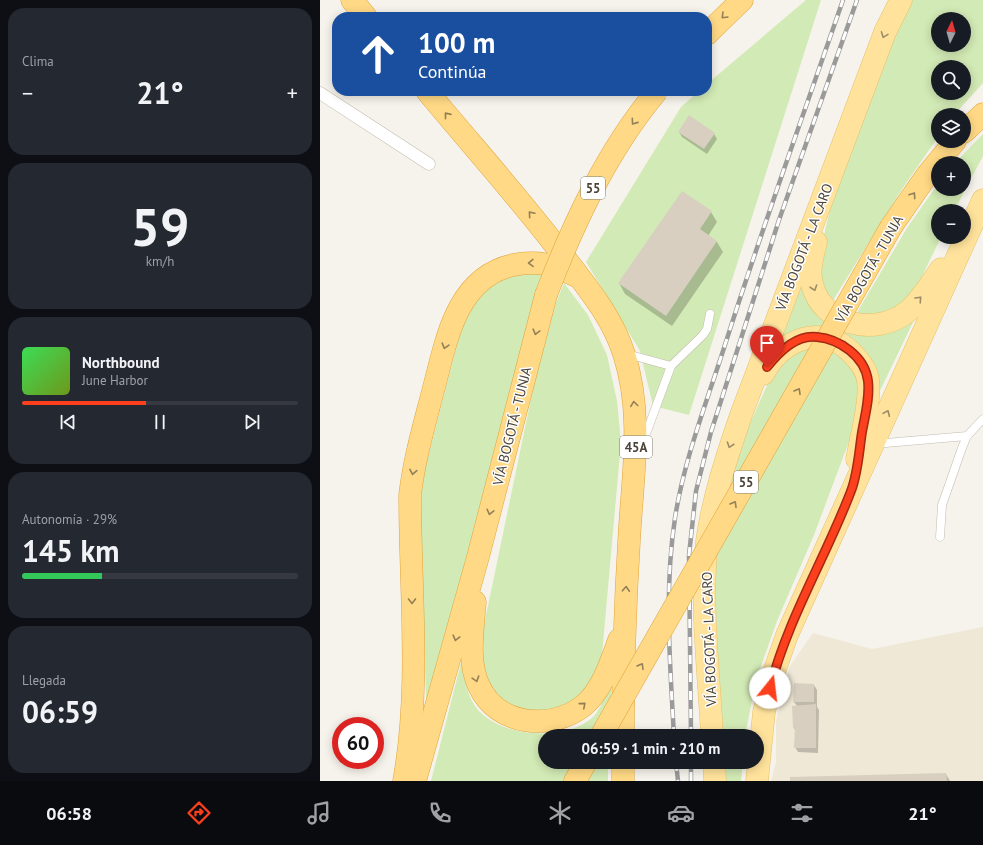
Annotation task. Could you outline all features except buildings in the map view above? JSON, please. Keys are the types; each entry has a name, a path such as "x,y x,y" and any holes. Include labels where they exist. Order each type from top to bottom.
{"highway":[{"path":"352,0 362,12"},
{"path":"712,29 742,0"},
{"name":"45A","path":"431,96 539,223 581,278 609,320 624,354 631,386 635,415 636,459 629,528 624,628 623,729"},
{"name":"VÍA BOGOTÁ - TUNJA","path":"415,781 478,557 546,294 566,242 591,192 619,143 652,96"},
{"path":"971,125 983,114"},
{"name":"VÍA BOGOTÁ - TUNJA","path":"605,729 892,227 927,175 949,148"},
{"path":"404,781 410,730 413,681 410,524 412,477 432,395 455,314 467,295 483,279 501,268 527,262 541,262 564,269 581,278"},
{"path":"478,557 472,647 473,670 479,687 489,701 504,713 519,720 542,722 565,718 584,706 597,690 611,663 624,628"},
{"path":"576,781 582,769"},
{"path":"622,781 623,769"}],"main road":[{"name":"VÍA BOGOTÁ - LA CARO","path":"712,729 704,583 708,541 721,477 741,415 885,32 901,0"},
{"path":"854,116 811,264 812,283 818,300 830,314 845,321 859,325 877,324 906,312 923,295 958,244"},
{"path":"971,223 983,200"},
{"path":"757,781 764,712 773,675 787,635 961,244"},
{"path":"741,415 767,367 777,354 795,341 814,336 832,339 849,350 862,363 868,379 869,398 852,490"},
{"path":"714,769 715,781"}],"street":[{"path":"320,93 429,164"}],"lane":[{"path":"636,459 671,366 703,335 707,329 710,314"},
{"path":"624,354 671,366"},
{"path":"940,538 942,505 967,436 983,419"},
{"path":"872,444 967,436"}],"shaded area":[{"path":"983,627 983,781 771,781 776,762 776,721 790,666 813,633 872,649"}],"green space":[{"path":"806,0 821,0 689,415 653,406 640,351 586,262 681,107 693,96 712,96 712,80"},
{"path":"912,0 983,0 983,83 971,96 971,60 931,60 931,100 968,100 960,108 931,108 931,147 902,189 832,302 820,281 821,248 832,201 880,69"},
{"path":"983,134 983,156 971,179 971,156 962,156"},
{"path":"931,194 931,196 962,196 958,204 931,204 931,244 938,244 916,289 895,312 855,316 907,228"},
{"path":"546,271 427,726 421,545 421,499 424,473 465,313 500,276"},
{"path":"800,275 826,321 919,310 874,403 860,348 776,344"},
{"path":"564,283 588,315 607,355 617,401 621,442 601,666 587,689 576,700 564,707 550,711 536,711 522,709 509,704 498,697 488,686 482,673 479,649 536,375 556,303"},
{"path":"799,347 840,353 856,370 862,389 857,420 814,535 777,621 756,680 746,729 722,729 714,574 720,510 741,444 772,374"},
{"path":"465,647 465,670 468,692 475,706 485,717 499,725 515,730 538,733 538,769 608,769 608,781 431,781"},
{"path":"612,680 609,729 570,729 582,725 597,713"},
{"path":"723,769 742,769 741,781 724,781"}],"railway":[{"path":"674,729 669,600 672,545 679,496 696,432 738,304 843,0"},
{"path":"691,729 689,555 696,491 711,432 779,220 857,0"},
{"path":"677,769 678,781"},
{"path":"691,769 691,781"}],"route":[{"path":"767,367 777,354 795,341 814,336 832,339 849,350 862,363 868,379 869,398 852,490 787,635 770,688"}]}
